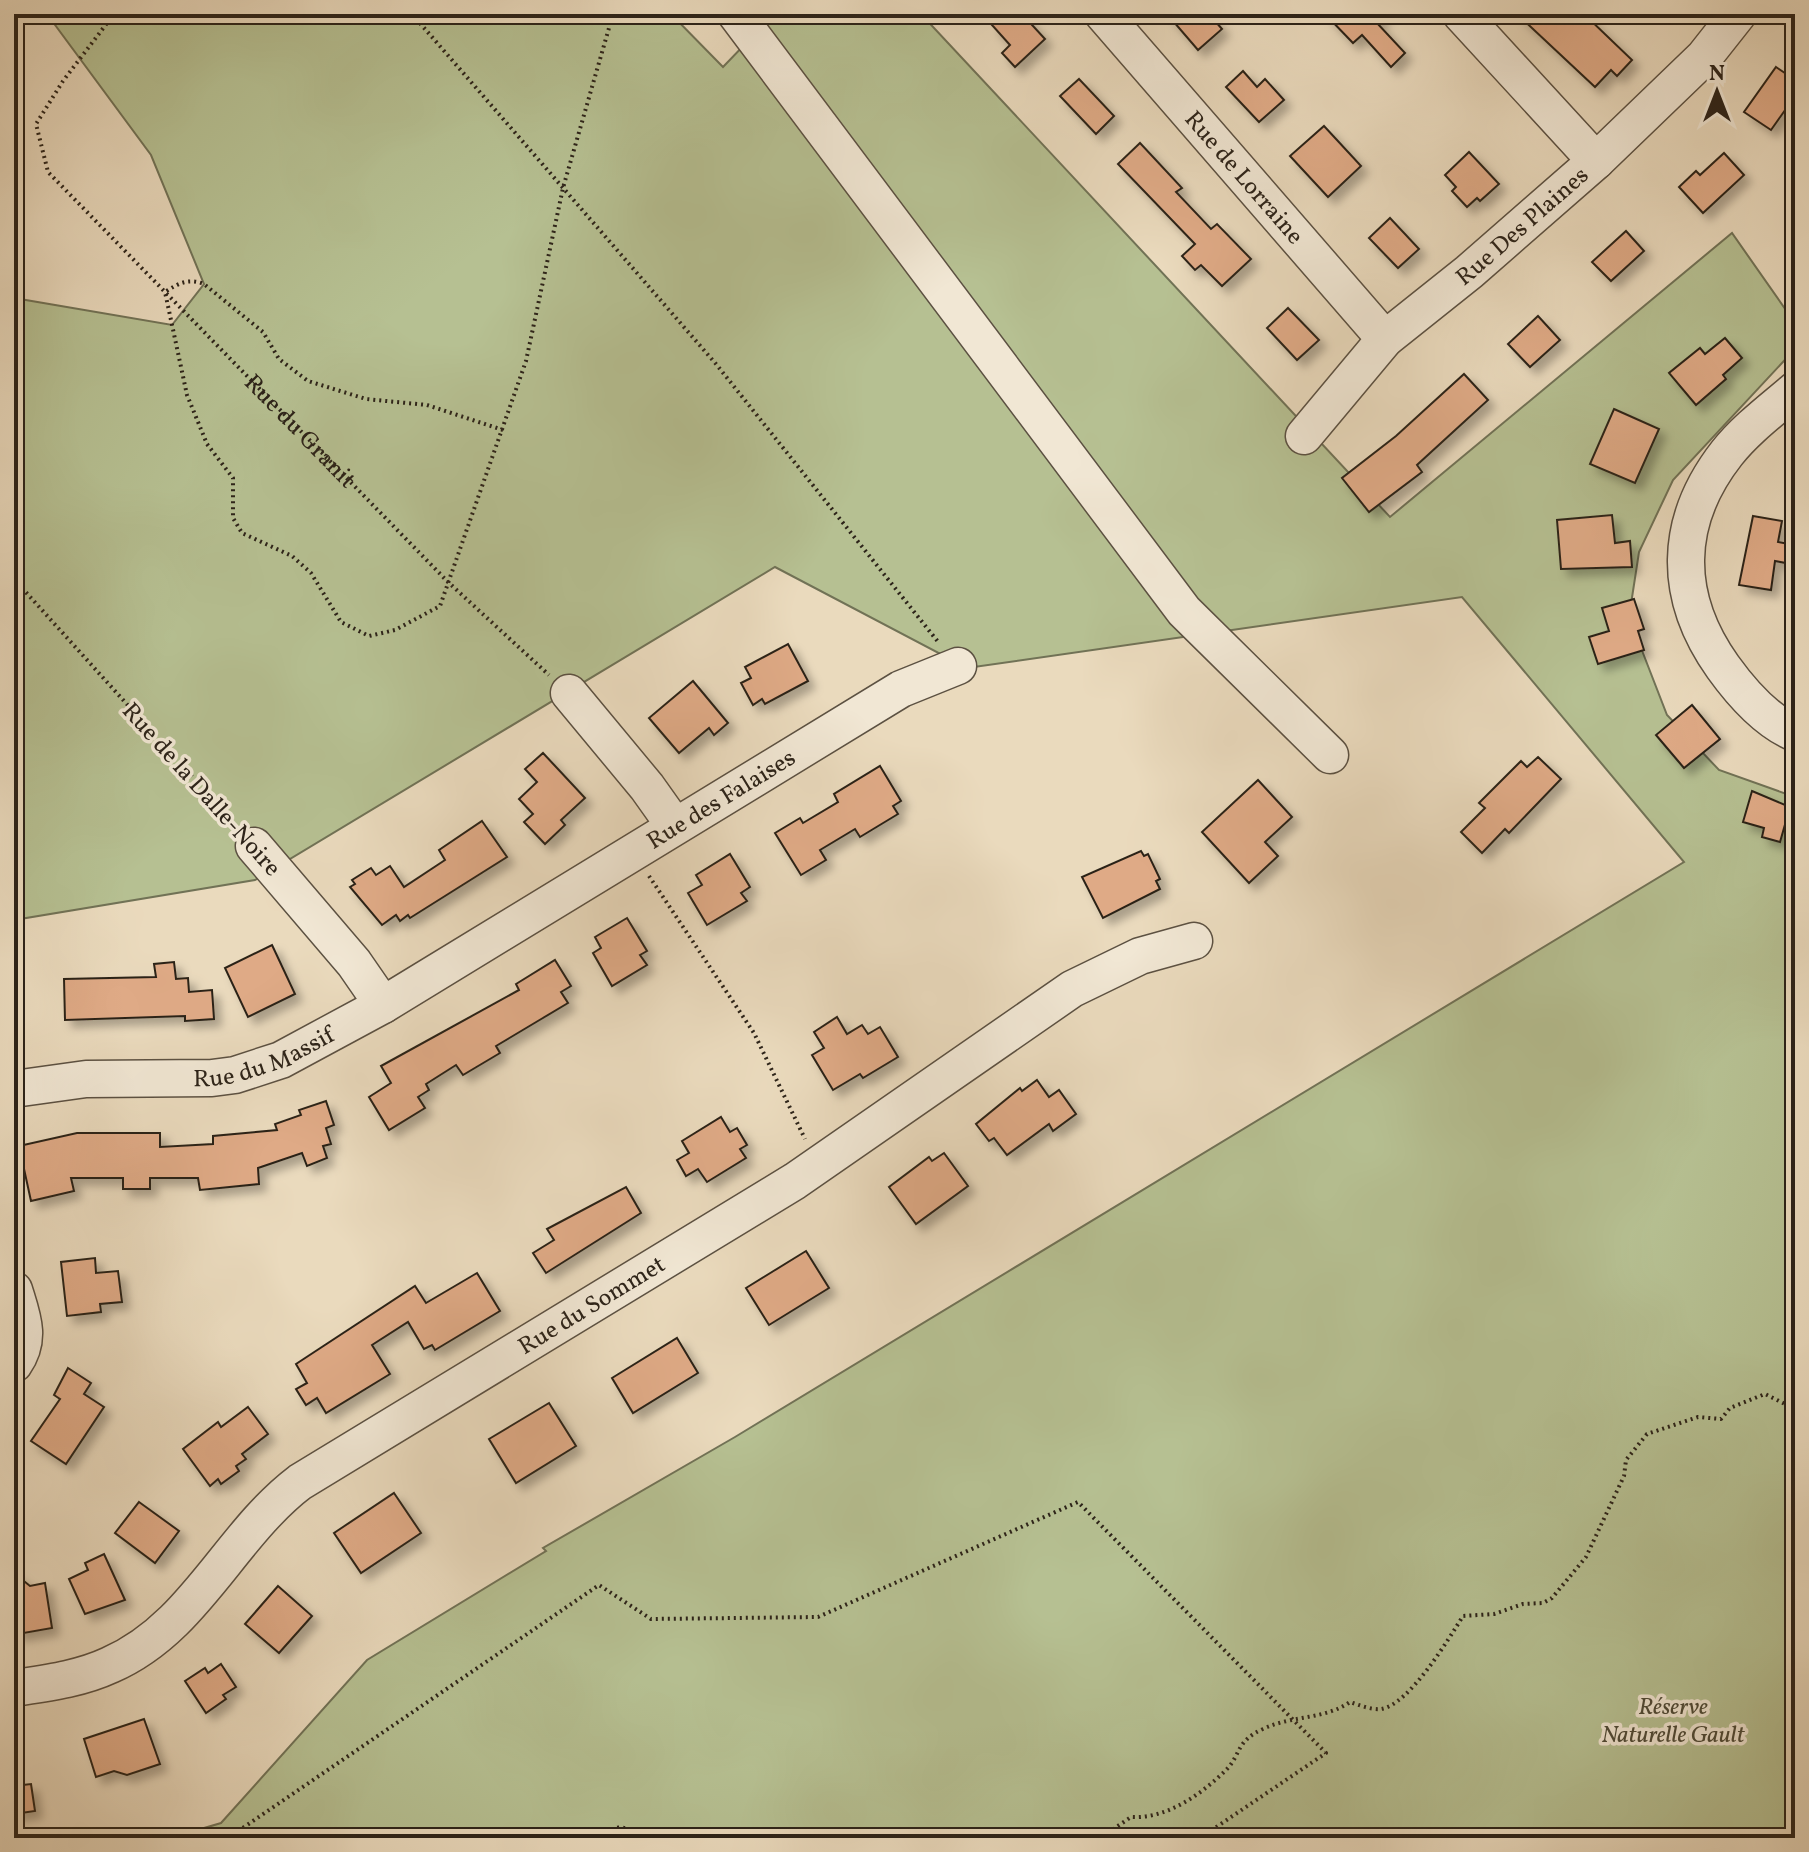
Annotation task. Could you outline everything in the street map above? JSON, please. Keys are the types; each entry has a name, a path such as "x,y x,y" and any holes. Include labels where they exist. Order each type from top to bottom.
{"street":[{"path":"736,14 1184,611 1330,755"},
{"name":"Rue de Lorraine","path":"1103,14 1385,339"},
{"path":"1461,14 1596,161"},
{"name":"Rue Des Plaines","path":"1304,436 1385,339 1469,272 1596,161 1704,57 1738,14"},
{"path":"1795,390 1728,452 1699,499 1691,523 1686,579 1690,606 1702,638 1735,683 1780,726 1795,733"},
{"name":"Rue des Falaises","path":"487,939 901,689 958,666"},
{"path":"569,693 647,787 674,825"},
{"name":"Rue de la Dalle-Noire","path":"254,846 354,963 383,1005"},
{"name":"Rue du Massif","path":"14,1089 86,1079 235,1075 313,1046 487,939"},
{"name":"Rue du Sommet","path":"14,1688 95,1671 143,1648 183,1613 256,1521 300,1482 808,1174 1036,1011 1140,956 1194,941"},
{"path":"14,1290 25,1333 23,1347 14,1364"}],"path":[{"name":"Rue du Granit","path":"114,14 63,81 36,124 48,172 448,582 569,693"},
{"path":"412,14 716,364 958,666"},
{"path":"503,430 427,405 366,399 308,381 279,359 263,332 204,284 193,280 178,283 165,292 187,395 207,444 233,478 233,518 242,533 292,556 311,573 341,622 369,636 395,630 440,606 503,430 540,304 563,188 613,14"},
{"name":"Rue de la Dalle-Noire","path":"14,579 254,846"},
{"path":"632,850 754,1033 809,1148"},
{"path":"1084,1838 1112,1830 1131,1817 1153,1819 1192,1798 1228,1768 1238,1747 1251,1736 1293,1719 1306,1720 1318,1713 1338,1711 1350,1702 1380,1709 1389,1706 1427,1674 1463,1616 1494,1614 1523,1604 1543,1603 1552,1598 1586,1557 1624,1476 1626,1460 1653,1430 1698,1417 1721,1419 1730,1408 1765,1394 1795,1409"},
{"path":"228,1838 599,1585 651,1619 818,1617 1078,1502 1326,1753 1200,1838"},
{"path":"589,1838 610,1828 623,1826 634,1828 647,1838"},
{"path":"784,1838 821,1828 864,1832 879,1838"}],"green space":[{"name":"Réserve Naturelle Gault","path":"47,14 671,14 723,67 774,14 921,14 1390,517 1732,233 1795,323 1795,349 1673,480 1639,552 1629,617 1667,715 1719,770 1795,797 1795,1838 170,1838 221,1823 367,1660 546,1551 543,1548 735,1437 1684,862 1462,597 967,668 775,567 255,880 14,920 14,295 20,299 172,325 204,284 151,155"}],"building":[{"path":"1003,14 1022,14 1045,39 1015,67 1002,53 1010,45 992,25"},
{"path":"1167,14 1209,14 1222,29 1198,50"},
{"path":"1325,14 1384,14 1376,22 1405,53 1391,67 1362,35 1353,43"},
{"path":"1517,14 1584,14 1632,60 1617,76 1611,70 1595,87"},
{"path":"1776,67 1795,80 1795,96 1771,130 1744,112"},
{"path":"1243,71 1257,87 1265,79 1284,100 1259,122 1226,87"},
{"path":"1079,79 1114,116 1096,134 1060,96"},
{"path":"1324,126 1361,166 1328,197 1290,156"},
{"path":"1140,143 1182,188 1176,192 1211,229 1217,224 1251,259 1222,286 1201,265 1195,270 1182,256 1195,244 1118,164"},
{"path":"1469,152 1499,184 1480,201 1477,198 1467,207 1452,191 1456,187 1445,175"},
{"path":"1724,153 1744,175 1703,213 1679,187 1696,171 1700,175"},
{"path":"1390,218 1419,249 1398,268 1369,238"},
{"path":"1626,231 1644,251 1611,281 1592,262"},
{"path":"1288,308 1319,340 1297,360 1267,328"},
{"path":"1538,316 1560,340 1530,367 1508,344"},
{"path":"1725,338 1742,358 1723,375 1726,379 1696,405 1669,373 1700,348 1705,354"},
{"path":"1464,374 1488,400 1417,465 1422,472 1369,512 1342,478 1396,436"},
{"path":"1614,409 1659,429 1635,483 1590,464"},
{"path":"1612,515 1615,543 1630,541 1632,567 1561,569 1557,520"},
{"path":"1753,516 1782,521 1778,542 1794,545 1791,564 1775,561 1771,590 1739,585"},
{"path":"1634,599 1644,629 1638,631 1644,650 1598,664 1589,637 1609,631 1602,608"},
{"path":"788,644 808,681 765,704 762,699 753,705 741,683 751,678 745,667"},
{"path":"693,681 728,723 714,735 709,728 679,753 649,718"},
{"path":"1692,705 1720,739 1684,768 1656,735"},
{"path":"543,753 585,798 561,820 565,825 545,844 524,822 533,814 519,799 537,782 525,769"},
{"path":"1538,757 1561,779 1509,833 1505,829 1482,853 1461,832 1485,808 1479,803 1521,761 1527,767"},
{"path":"880,766 901,801 893,806 898,814 860,837 855,829 820,850 826,860 801,875 775,833 800,818 803,823 838,802 834,794"},
{"path":"1258,780 1292,817 1265,842 1278,856 1249,883 1202,832"},
{"path":"1752,791 1790,807 1780,842 1762,837 1764,828 1743,822"},
{"path":"482,821 507,857 410,918 408,915 400,921 396,915 382,925 350,887 355,884 352,880 371,868 376,875 390,866 404,887 445,860 439,850"},
{"path":"1141,851 1144,856 1148,854 1160,879 1156,881 1160,889 1103,918 1082,877"},
{"path":"730,854 750,887 741,893 747,901 707,925 688,893 702,885 696,875"},
{"path":"627,918 647,951 640,955 647,965 612,986 593,953 601,948 595,937"},
{"path":"272,945 295,994 248,1017 225,968"},
{"path":"555,960 571,986 561,992 568,1003 496,1046 500,1053 463,1075 456,1065 426,1084 429,1090 418,1097 425,1108 389,1130 369,1097 391,1083 381,1066 519,990 516,984"},
{"path":"174,962 176,979 188,978 189,992 212,990 214,1019 185,1021 185,1016 65,1020 64,979 156,977 154,964"},
{"path":"837,1017 847,1034 862,1025 868,1034 880,1027 898,1057 863,1078 860,1074 833,1090 812,1055 824,1048 814,1032"},
{"path":"1037,1080 1049,1097 1059,1090 1076,1114 1053,1131 1049,1124 1007,1155 994,1138 989,1141 976,1124 1020,1088 1022,1091"},
{"path":"326,1101 334,1125 326,1128 331,1144 323,1146 327,1158 307,1166 302,1153 258,1168 259,1184 200,1190 198,1178 150,1178 150,1189 123,1189 123,1178 71,1178 74,1191 31,1201 19,1146 77,1133 160,1133 160,1147 213,1144 213,1136 277,1130 275,1124 301,1115 299,1110"},
{"path":"721,1117 730,1132 737,1128 747,1145 740,1149 746,1158 707,1182 698,1169 686,1176 677,1160 689,1153 682,1141"},
{"path":"944,1153 968,1186 916,1224 889,1187 929,1157 932,1161"},
{"path":"626,1187 641,1213 546,1273 533,1253 554,1240 547,1229"},
{"path":"806,1251 829,1288 769,1325 746,1288"},
{"path":"95,1258 96,1273 118,1271 122,1302 100,1304 101,1312 67,1316 61,1262"},
{"path":"477,1273 500,1311 435,1350 432,1345 424,1349 408,1322 372,1345 390,1374 326,1413 317,1398 306,1405 296,1389 307,1383 296,1364 415,1286 426,1303"},
{"path":"677,1338 698,1373 633,1413 612,1378"},
{"path":"68,1368 91,1383 84,1394 104,1407 66,1464 31,1441 60,1399 54,1395"},
{"path":"549,1403 576,1446 516,1483 489,1439"},
{"path":"248,1407 268,1434 242,1454 246,1459 236,1466 239,1471 221,1484 218,1479 210,1486 183,1449 218,1422 221,1427"},
{"path":"394,1493 421,1533 361,1573 334,1533"},
{"path":"139,1502 179,1531 155,1563 115,1533"},
{"path":"104,1554 125,1600 85,1614 69,1579 88,1570 85,1563"},
{"path":"14,1573 30,1586 45,1583 52,1628 18,1634 14,1630"},
{"path":"278,1586 312,1616 279,1653 245,1624"},
{"path":"221,1664 236,1687 223,1695 226,1699 206,1713 185,1681 205,1668 208,1673"},
{"path":"144,1719 160,1764 127,1775 114,1771 96,1777 84,1739"},
{"path":"31,1784 35,1811 14,1814 14,1786"}]}
